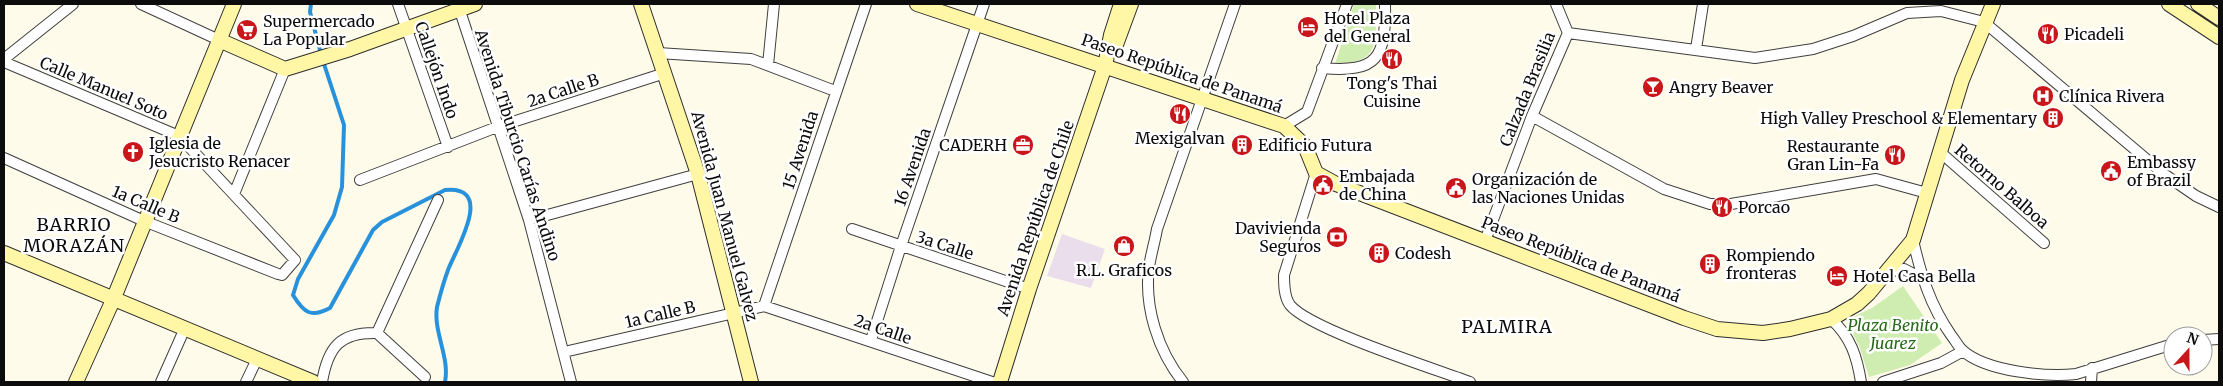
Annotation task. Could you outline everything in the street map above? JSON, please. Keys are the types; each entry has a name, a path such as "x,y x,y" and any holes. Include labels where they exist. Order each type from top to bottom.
{"street":[{"path":"4,60 73,4"},
{"path":"141,4 219,40 291,67 350,49 459,6 476,4"},
{"path":"76,382 113,300 234,4"},
{"name":"Callejón Indo","path":"398,4 448,147"},
{"name":"Avenida Juan Manuel Galvez","path":"641,4 698,174 752,382"},
{"path":"768,65 774,4"},
{"name":"15 Avenida","path":"764,306 835,91 866,4"},
{"name":"Paseo República de Panamá","path":"918,4 978,22 1284,126 1305,146 1316,173 1336,184 1684,318 1717,328 1763,333 1831,320 1857,304 1869,293 1913,240 1962,80 1984,22 1993,4"},
{"name":"16 Avenida","path":"871,340 901,246 984,4"},
{"name":"Avenida República de Chile","path":"1000,382 1029,289 1105,66 1111,35 1121,4"},
{"name":"Avenida República de Chile","path":"1105,66 1120,40 1132,4"},
{"path":"1183,382 1176,374 1157,335 1149,294 1149,267 1157,229 1235,4"},
{"path":"1284,126 1307,112 1347,4"},
{"path":"1322,68 1348,70 1369,64 1380,53 1385,4"},
{"name":"Calzada Brasilia","path":"1485,241 1532,116 1568,33 1556,4"},
{"path":"1696,49 1703,4"},
{"path":"2169,4 2219,37"},
{"path":"2198,4 2219,18"},
{"name":"Avenida Tiburcio Carías Andino","path":"459,6 497,127 529,220 571,382"},
{"path":"1568,33 1755,58 1814,49 1853,36 1907,14 1941,11 1984,22 2164,174 2196,196 2219,207"},
{"path":"658,53 752,59 835,91"},
{"name":"Calle Manuel Soto","path":"4,60 179,136 293,256 295,260 282,275 278,274"},
{"path":"234,194 291,67"},
{"name":"2a Calle B","path":"360,180 497,127 665,73"},
{"path":"1532,116 1664,189 1710,204 1731,204 1876,179 1927,193"},
{"name":"Retorno Balboa","path":"1940,152 2044,243"},
{"name":"1a Calle B","path":"4,158 144,221 278,274"},
{"path":"1316,173 1284,275 1284,288 1290,304 1326,327 1470,382"},
{"path":"529,220 698,174"},
{"path":"377,333 438,200"},
{"name":"3a Calle","path":"852,229 1029,289"},
{"path":"1913,240 1923,279 1933,307 1963,351 1977,359 2011,370 2043,375 2076,374 2163,347"},
{"path":"4,253 313,382"},
{"path":"1886,272 1904,270 1923,279"},
{"name":"1a Calle B","path":"564,352 764,306"},
{"name":"2a Calle","path":"764,306 871,340 992,382"},
{"path":"1831,320 1849,338 1859,367 1861,382"},
{"path":"161,382 185,328"},
{"path":"322,382 325,364 335,345 350,335 377,333 425,377"},
{"path":"1883,382 1941,362 1963,351"},
{"path":"246,382 257,359"},
{"path":"2091,382 2092,368"}],"shaded area":[{"path":"1062,234 1105,249 1091,288 1047,276"}],"green space":[{"path":"1354,4 1376,4 1376,29 1373,48 1361,60 1335,64"},
{"name":"Plaza Benito Juarez","path":"1903,286 1942,343 1910,365 1869,377 1860,348 1846,320 1872,308"}],"waterway":[{"path":"311,4 310,12 321,54"},
{"path":"323,61 344,125 342,187 334,215 298,279 293,295 308,312 318,313 330,308 373,230 382,222 445,190 460,191 468,197 470,208 469,220 448,270 436,316 445,363 445,382"}],"place":[{"name":"Hotel Plaza del General","path":"1308,27"},
{"name":"Supermercado La Popular","path":"247,30"},
{"name":"Picadeli","path":"2048,34"},
{"name":"Tong's Thai Cuisine","path":"1392,59"},
{"name":"Angry Beaver","path":"1653,87"},
{"name":"Clínica Rivera","path":"2043,96"},
{"name":"Mexigalvan","path":"1180,114"},
{"name":"High Valley Preschool & Elementary","path":"2053,118"},
{"name":"CADERH","path":"1023,145"},
{"name":"Edificio Futura","path":"1242,145"},
{"name":"Iglesia de Jesucristo Renacer","path":"133,152"},
{"name":"Restaurante Gran Lin-Fa","path":"1895,155"},
{"name":"Embassy of Brazil","path":"2111,171"},
{"name":"Embajada de China","path":"1323,185"},
{"name":"Organización de las Naciones Unidas","path":"1456,188"},
{"name":"Porcao","path":"1722,207"},
{"name":"Davivienda Seguros","path":"1337,237"},
{"name":"R.L. Graficos","path":"1124,246"},
{"name":"Codesh","path":"1379,253"},
{"name":"Rompiendo fronteras","path":"1710,264"},
{"name":"Hotel Casa Bella","path":"1837,276"}],"district":[{"name":"BARRIO MORAZÁN","path":"74,235"},
{"name":"PALMIRA","path":"1507,327"}]}
